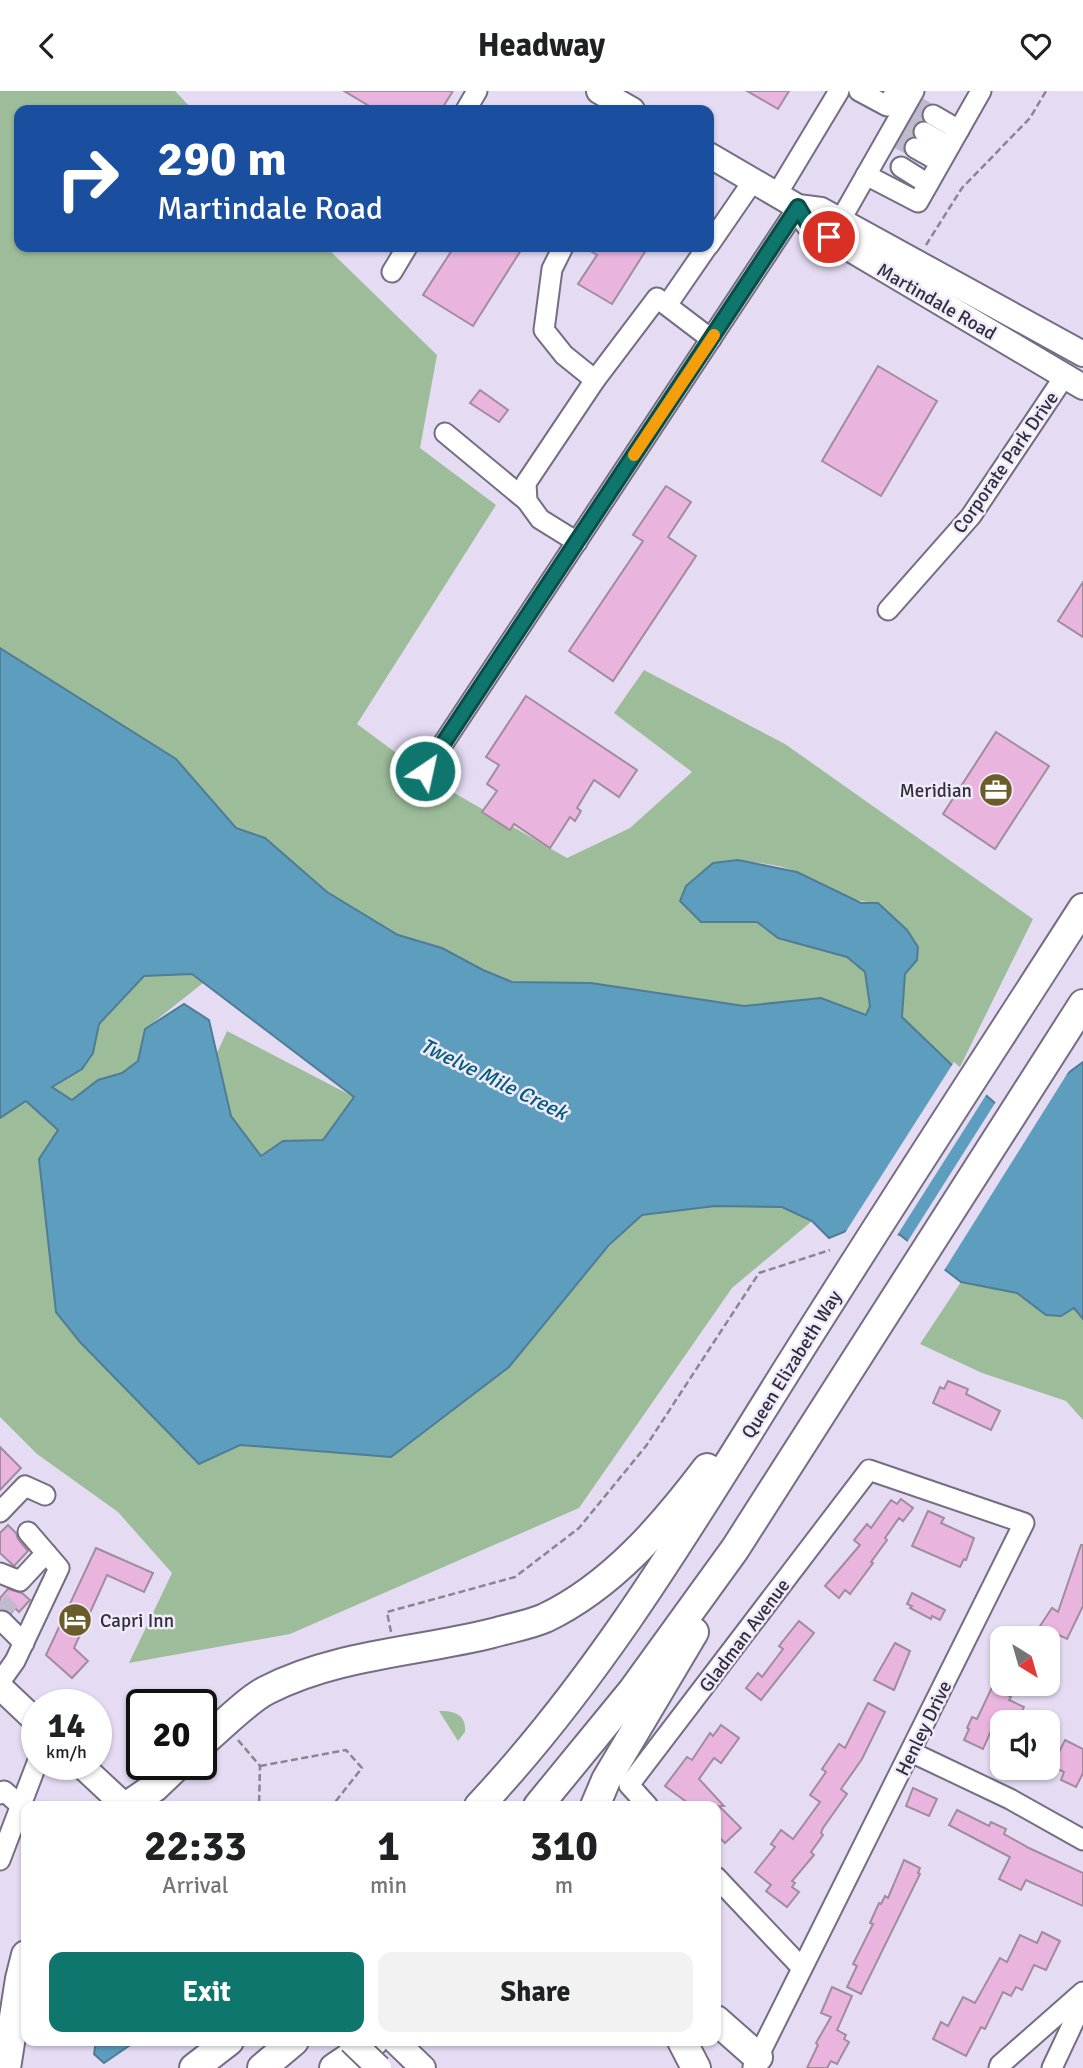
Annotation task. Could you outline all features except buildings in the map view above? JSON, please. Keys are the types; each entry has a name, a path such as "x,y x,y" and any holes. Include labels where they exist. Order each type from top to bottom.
{"highway":[{"name":"Queen Elizabeth Way","path":"484,1801 570,1699 664,1567 824,1311 1083,908"},
{"path":"542,1801 633,1690 735,1549 1083,1004"},
{"path":"217,1731 265,1691 349,1661 482,1636 541,1620 581,1599 638,1550 682,1500 824,1311"},
{"path":"597,1801 606,1780 698,1625 735,1549"},
{"path":"134,1801 162,1780"},
{"path":"6,2068 21,1975"},
{"path":"721,2026 751,2064"},
{"path":"194,2068 223,2046"},
{"path":"262,2068 288,2046"},
{"path":"334,2068 367,2046"},
{"path":"684,2046 695,2068"},
{"path":"719,2046 751,2064"}],"main road":[{"path":"598,91 623,105"},
{"name":"Martindale Road","path":"714,158 798,207 821,210 1082,352"},
{"name":"Martindale Road","path":"798,207 808,224 1074,382"},
{"path":"1074,382 1082,352"},
{"path":"0,1684 21,1706"},
{"path":"98,1780 121,1801"},
{"path":"356,2046 379,2068"},
{"path":"400,2046 423,2068"}],"street":[{"path":"777,194 839,91"},
{"path":"859,91 881,96 887,106 949,146"},
{"path":"866,175 918,202 981,91"},
{"path":"909,118 949,146"},
{"path":"840,221 866,175 888,160 909,118"},
{"path":"888,160 928,184"},
{"path":"714,236 753,181"},
{"path":"425,771 798,207"},
{"path":"392,272 404,252"},
{"path":"560,252 552,269 544,330 564,355 595,380"},
{"path":"667,305 703,252"},
{"path":"527,501 526,482 595,380 657,297 711,339"},
{"name":"Corporate Park Drive","path":"888,610 971,516 1074,382"},
{"path":"445,433 527,501 540,519 577,542"},
{"name":"Gladman Avenue","path":"643,1801 629,1785 869,1470 879,1473"},
{"name":"Henley Drive","path":"751,2064 802,1969 1024,1523 879,1473"},
{"path":"0,1512 25,1486 45,1495"},
{"path":"0,1684 24,1642 59,1568 28,1532"},
{"path":"0,1573 20,1581 46,1553"},
{"path":"4,1623 24,1642"},
{"path":"911,1752 1010,1800 1083,1840"},
{"path":"22,1801 30,1780"},
{"path":"1,1789 20,1805 2,1850"},
{"path":"721,1882 802,1969"},
{"path":"999,2068 1083,1992"},
{"path":"1052,2068 1083,2002"}],"path":[{"path":"922,251 962,188 1030,118 1046,91"},
{"path":"395,1653 387,1612 515,1577 579,1528 646,1446 759,1273 830,1250"},
{"path":"225,1724 260,1766 259,1801"},
{"path":"260,1766 346,1750 362,1767 336,1801"}],"green space":[{"path":"0,91 175,91 188,105 14,105 14,252 331,252 437,355 420,448 496,505 357,724 437,783 567,858 630,828 692,772 614,713 644,670 785,744 1033,919 958,1071 902,1017 905,974 917,960 918,947 906,930 878,903 856,900 798,872 778,866 745,862 713,863 701,922 757,922 778,938 847,957 865,972 870,1006 867,1015 820,998 744,1006 591,983 512,982 442,948 398,935 327,892 265,838 236,828 176,759 0,648"},
{"path":"192,974 203,983 145,1029 138,1061 122,1073 98,1080 72,1100 51,1086 82,1069 93,1053 99,1024 144,976"},
{"path":"227,1031 354,1097 323,1140 283,1141 261,1156 231,1116 217,1053"},
{"path":"26,1101 59,1130 199,1464 240,1445 391,1457 642,1215 715,1206 782,1207 812,1221 732,1288 579,1508 290,1634 129,1663 172,1573 118,1512 37,1454 0,1417 0,1118"},
{"path":"961,1282 1017,1293 1046,1315 1074,1308 1083,1319 1083,1420 1066,1401 982,1373 920,1344"},
{"path":"439,1711 457,1714 462,1719 465,1732 458,1741"}],"water":[{"name":"Twelve Mile Creek","path":"0,648 176,759 236,828 265,838 327,892 398,935 442,948 512,982 591,983 744,1006 821,998 866,1015 870,1006 865,972 847,957 778,938 757,922 701,922 680,901 686,886 713,863 738,860 797,872 861,903 878,903 907,930 918,947 917,960 905,974 902,1017 1010,1116 1083,1062 1083,1319 1074,1308 1061,1316 1046,1315 1017,1293 961,1282 900,1235 868,1222 829,1238 812,1221 782,1207 715,1206 642,1215 608,1246 509,1367 391,1457 240,1445 199,1464 80,1342 56,1312 39,1159 58,1130 26,1101 0,1118","holes":["192,974 354,1097 323,1140 283,1141 261,1156 231,1116 209,1020 184,1004 145,1029 138,1061 122,1073 98,1080 72,1100 52,1087 82,1069 93,1053 99,1024 144,976"]},
{"path":"95,2046 129,2046 104,2063 94,2054"}],"pier":[{"path":"954,1062 988,1092 896,1237 868,1226 843,1236"},
{"path":"1072,1066 943,1272 906,1244 997,1100 1011,1111"}],"tunnel":[{"path":"917,106 933,115"},
{"path":"907,122 924,132"},
{"path":"898,139 915,148"},
{"path":"0,1601 11,1613"}],"slow traffic":[{"path":"634,455 714,335"}],"place":[{"name":"Meridian","path":"996,790"},
{"name":"Capri Inn","path":"75,1620"}],"route":[{"path":"425,771 798,207 808,224 829,237"}]}
